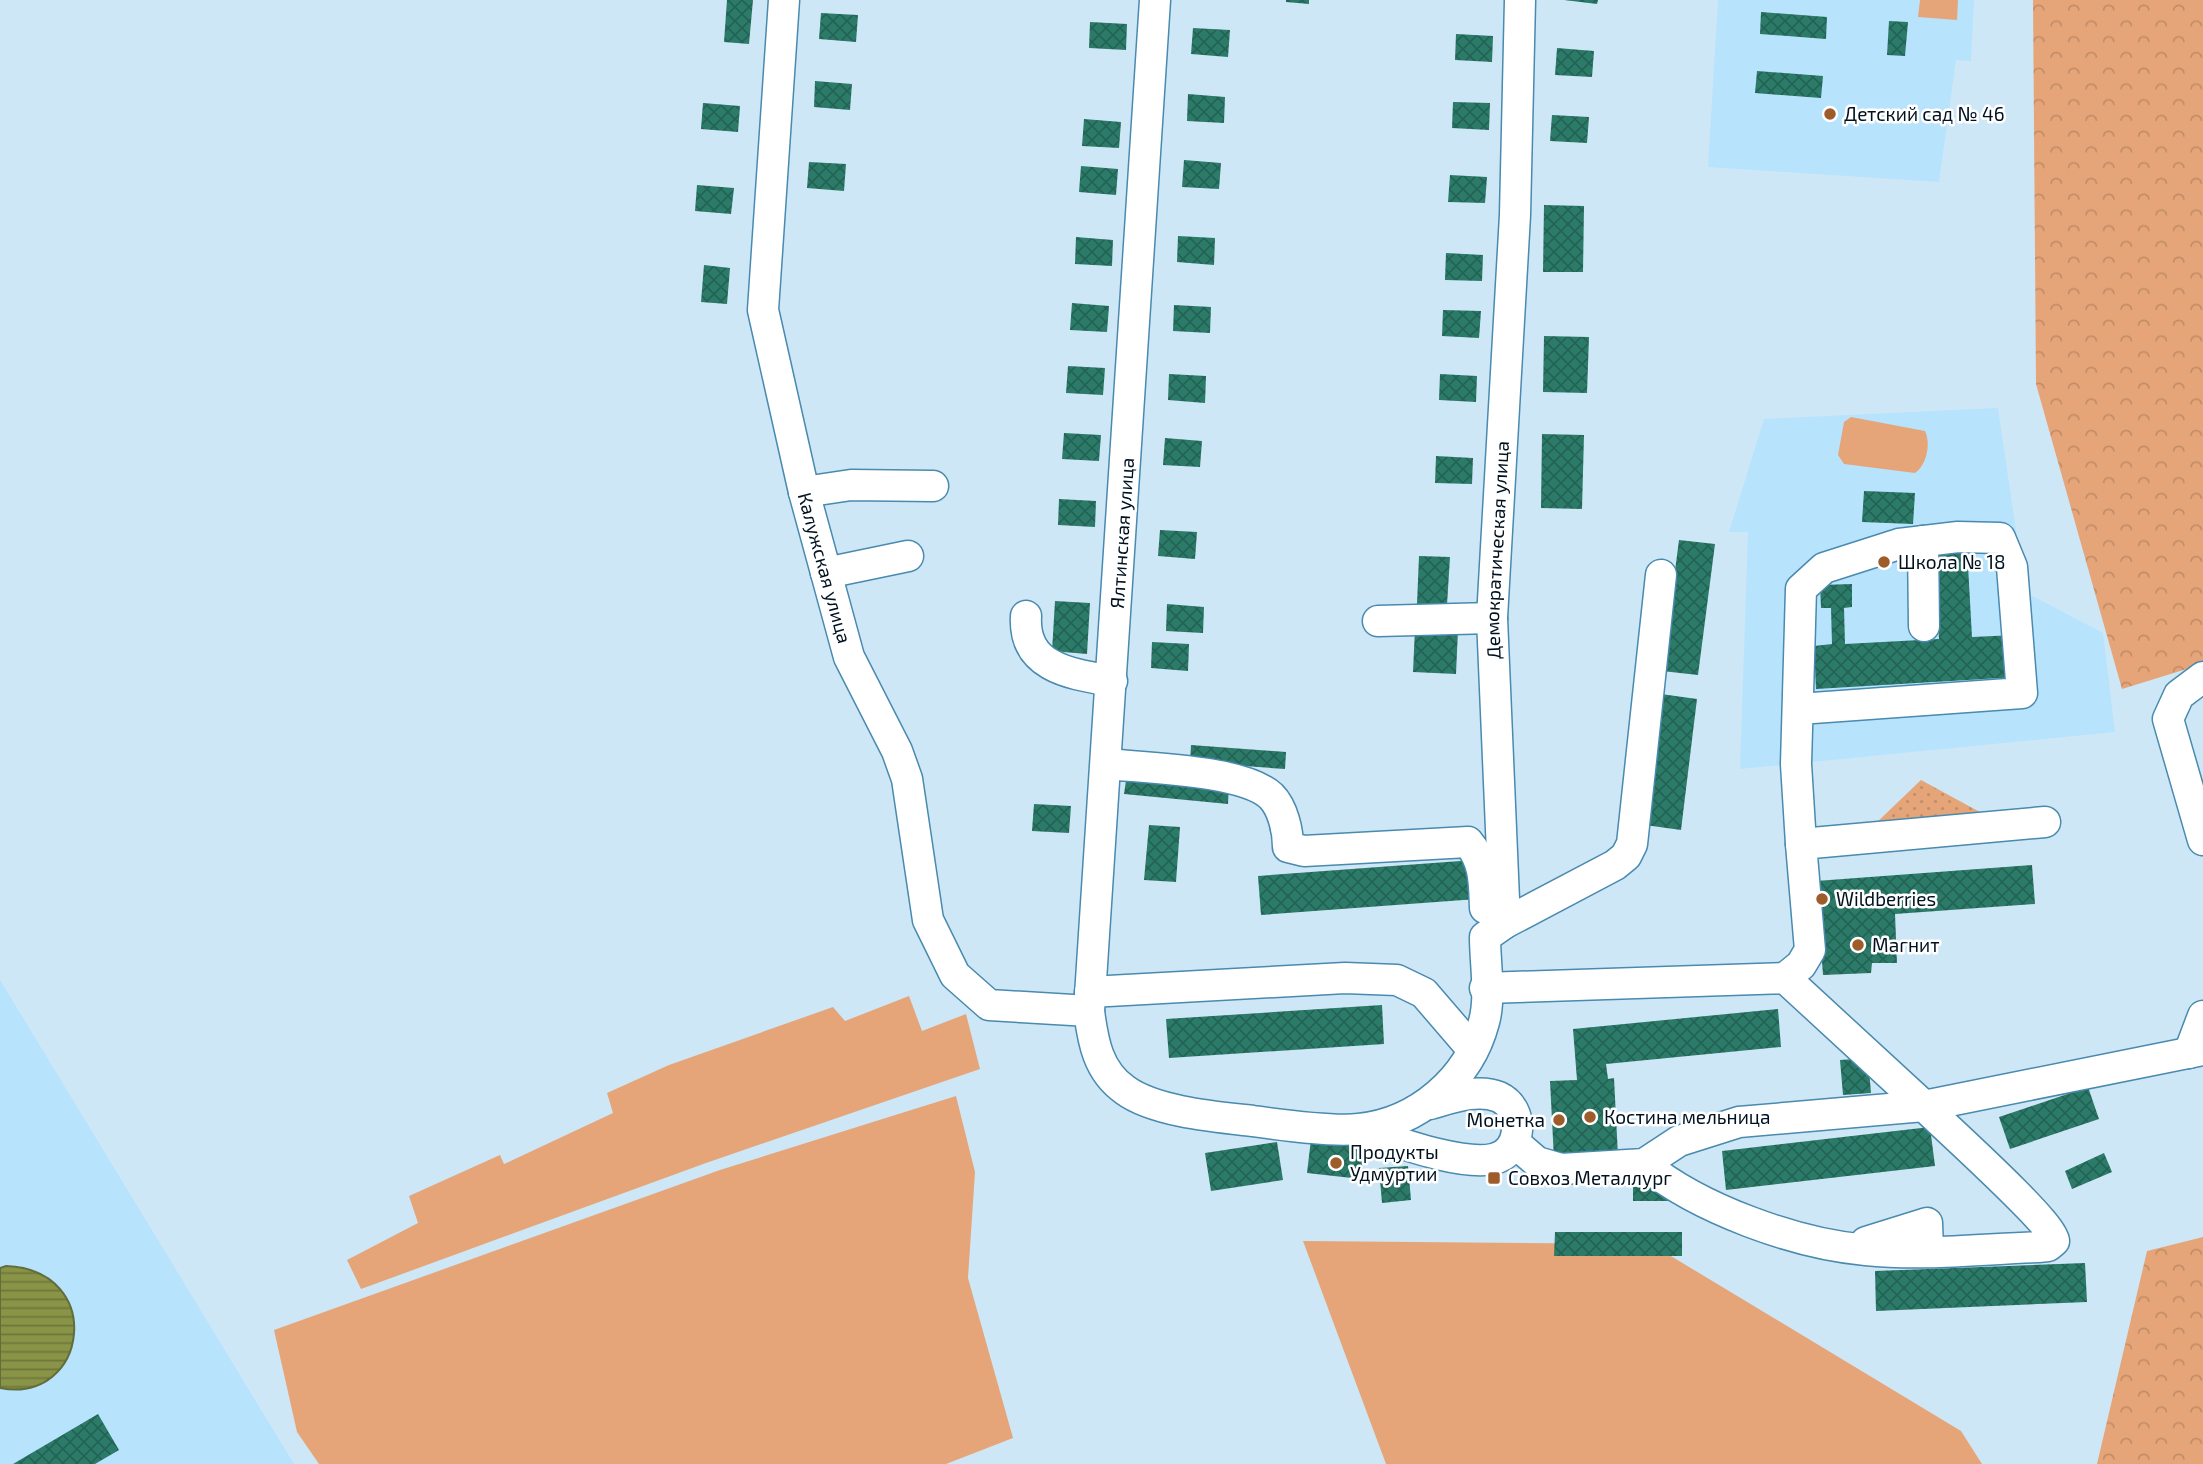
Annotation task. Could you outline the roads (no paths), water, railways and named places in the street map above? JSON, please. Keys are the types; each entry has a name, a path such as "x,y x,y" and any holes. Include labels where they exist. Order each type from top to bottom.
{"street":[{"name":"Калужская улица","path":"783,0 763,310 804,492 849,657 897,751 907,779 928,920 955,975 989,1005 1090,1001 1345,978 1397,980 1424,993 1474,1050"},
{"name":"Ялтинская улица","path":"1156,0 1090,1001 1093,1041 1101,1065 1125,1091 1152,1103 1215,1117 1358,1130"},
{"name":"Демократическая улица","path":"1423,1106 1454,1081 1474,1050 1485,1019 1485,988 1495,930 1492,618 1515,215 1520,0"},
{"path":"804,492 851,485 933,486"},
{"path":"1485,988 1785,978 1801,965 1810,950 1796,764 1801,589 1824,568 1899,544 2000,538 2012,568 2022,693 1799,709"},
{"path":"1923,541 1924,626"},
{"path":"826,573 908,556"},
{"path":"1107,764 1240,781 1271,796 1288,831 1288,847 1304,851 1468,842 1477,853 1484,874 1495,930 1615,865 1626,856 1632,844 1661,575"},
{"path":"1026,616 1025,631 1031,648 1050,666 1112,681"},
{"path":"1378,621 1492,618"},
{"path":"2203,677 2179,695 2168,719 2203,840"},
{"path":"1801,844 2045,822"},
{"path":"1644,1164 1657,1175 1730,1213 1846,1248 1928,1250 2038,1247 2048,1246 2054,1241 2053,1234 2035,1213 1785,978"},
{"path":"1515,1143 1537,1163 1561,1169 1644,1164 1679,1141 1739,1122 1924,1106 2196,1051 2203,1016"},
{"path":"1469,1095 1498,1097 1510,1104 1518,1130 1515,1143 1505,1154 1493,1159 1469,1159 1414,1147 1358,1130 1397,1121 1423,1106 1469,1095"}],"place":[{"name":"Детский сад № 46","path":"1830,114"},
{"name":"Школа № 18","path":"1884,562"},
{"name":"Wildberries","path":"1822,899"},
{"name":"Магнит","path":"1858,945"},
{"name":"Костина мельница","path":"1590,1117"},
{"name":"Монетка","path":"1559,1120"},
{"name":"Продукты Удмуртии","path":"1336,1163"},
{"name":"Совхоз Металлург","path":"1494,1178"}]}
